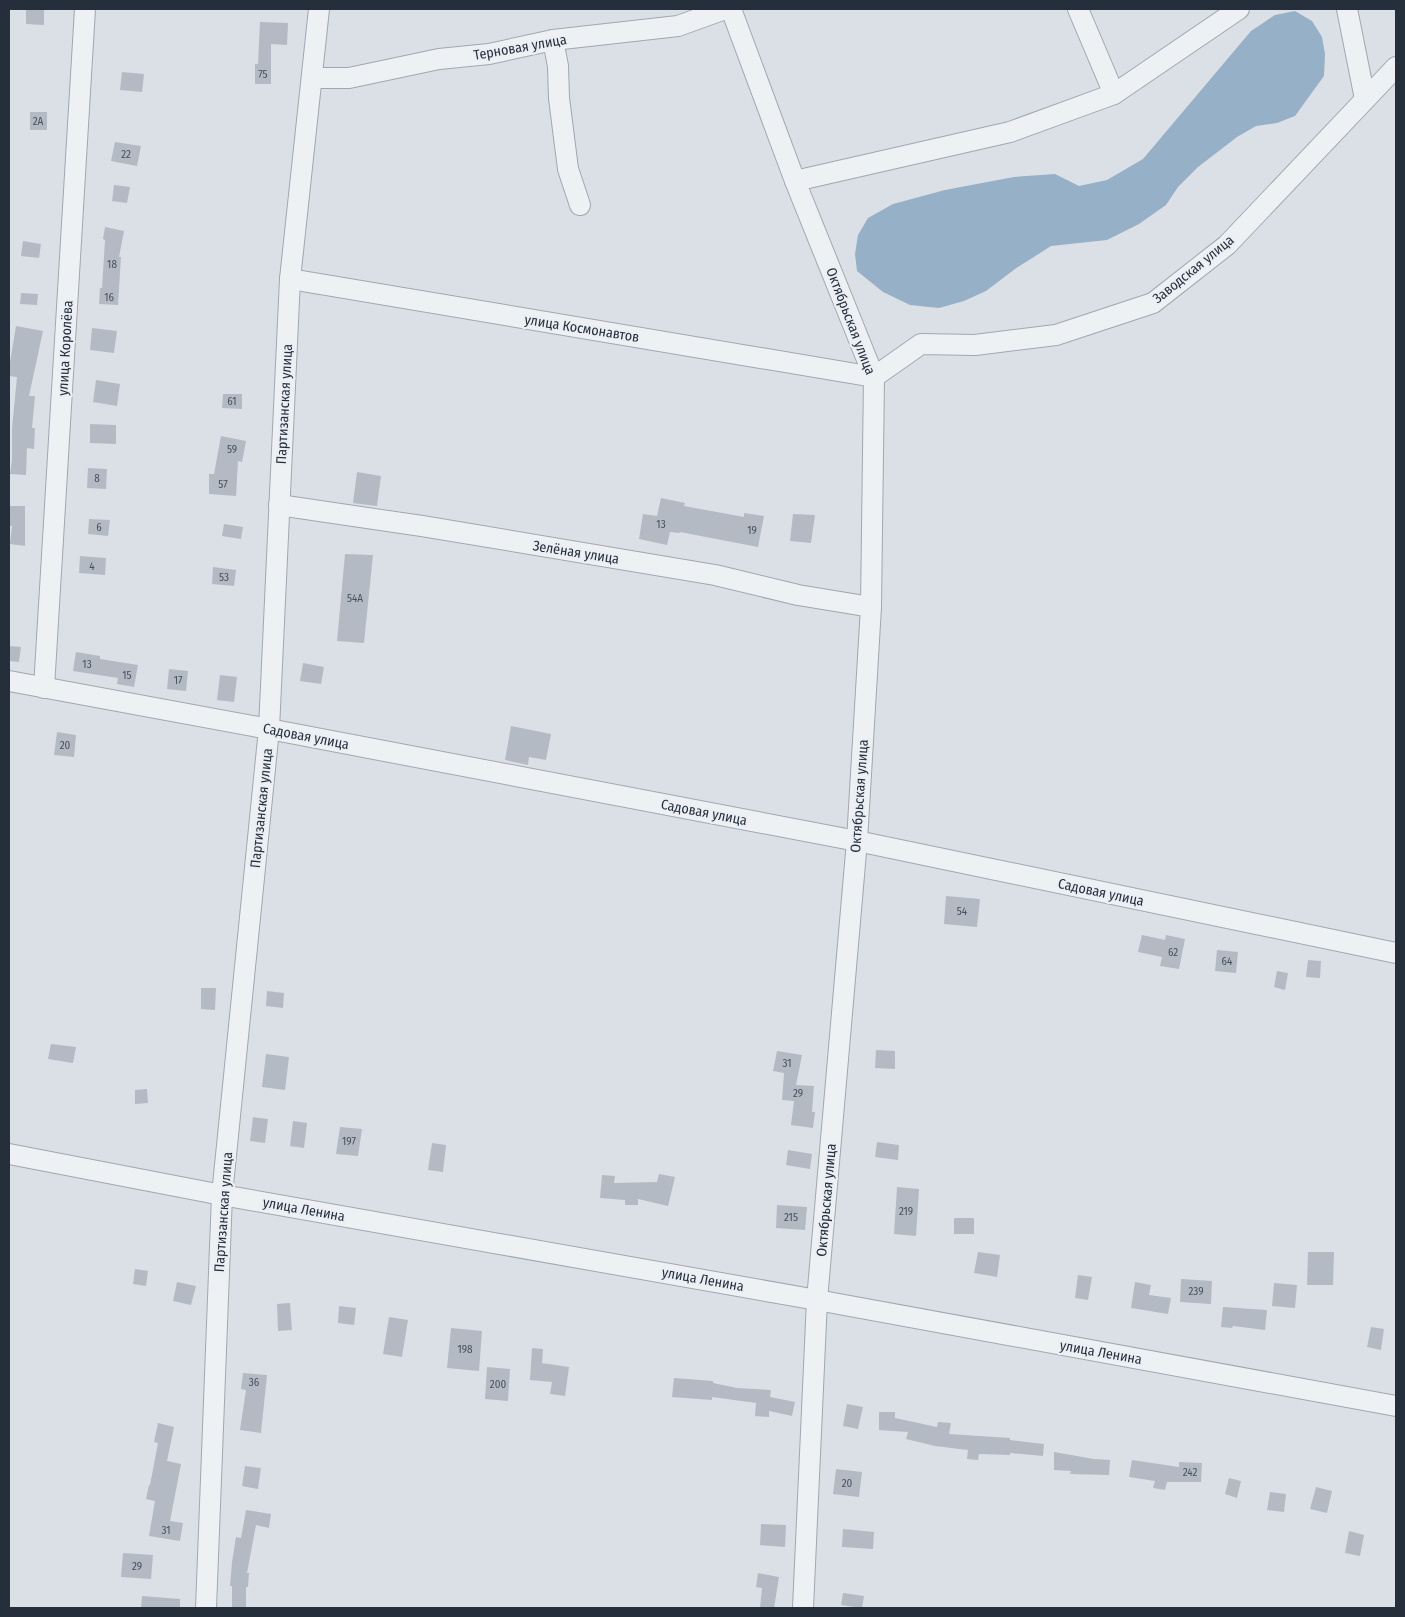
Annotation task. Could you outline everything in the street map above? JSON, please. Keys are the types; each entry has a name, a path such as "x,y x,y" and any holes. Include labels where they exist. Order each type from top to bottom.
{"street":[{"name":"улица Королёва","path":"44,688 85,9"},
{"name":"Партизанская улица","path":"206,1608 222,1195 269,729 290,279 319,9"},
{"name":"Терновая улица","path":"313,78 349,78 438,59 489,54 553,40 678,26 725,9"},
{"name":"Октябрьская улица","path":"731,9 795,181 874,376 871,607 857,841 817,1300 803,1608"},
{"path":"1078,9 1114,94"},
{"path":"795,181 1010,132 1114,94 1239,9"},
{"path":"1347,9 1365,99"},
{"path":"553,40 558,66 559,98 568,169 580,204"},
{"name":"Заводская улица","path":"874,376 921,344 975,345 1056,335 1153,303 1227,245 1396,67"},
{"name":"улица Космонавтов","path":"290,279 874,376"},
{"name":"Зелёная улица","path":"279,505 422,526 695,572 798,595 871,607"},
{"name":"Садовая улица","path":"9,681 857,841 1396,953"},
{"name":"улица Ленина","path":"9,1154 222,1195 817,1300 1396,1406"}],"water":[{"path":"1295,11 1312,21 1322,37 1325,54 1324,76 1295,116 1277,123 1256,126 1237,137 1198,167 1178,187 1166,205 1139,224 1107,240 1051,246 1015,269 986,291 964,301 939,308 910,305 883,292 857,271 855,254 858,235 868,218 893,204 945,190 1014,177 1055,174 1079,186 1107,180 1143,159 1251,31 1275,15"}],"building":[{"path":"26,9 44,9 44,25 26,24"},
{"path":"260,22 288,23 287,45 271,44 271,84 255,84 255,64 258,64"},
{"path":"122,72 144,74 142,92 120,90"},
{"path":"30,112 47,112 47,130 30,130"},
{"path":"115,142 141,146 137,166 111,161"},
{"path":"114,185 130,187 127,203 112,201"},
{"path":"105,227 124,231 119,257 121,257 118,305 99,304 100,288 102,288"},
{"path":"23,241 41,244 39,258 21,256"},
{"path":"21,293 38,294 37,305 20,304"},
{"path":"16,326 43,331 29,396 35,396 32,428 35,428 34,449 27,448 26,475 10,474 17,377 9,376 9,368"},
{"path":"92,328 117,331 114,353 90,350"},
{"path":"96,380 120,384 117,406 93,402"},
{"path":"223,394 242,394 242,409 222,408"},
{"path":"90,424 116,425 116,444 90,443"},
{"path":"221,436 246,441 242,462 238,461 236,496 209,494 209,474 214,474"},
{"path":"88,468 107,469 106,489 87,488"},
{"path":"357,472 381,476 377,506 353,503"},
{"path":"661,498 685,503 684,506 744,517 744,513 764,516 758,547 680,532 670,532 667,545 639,539 643,514 657,516"},
{"path":"10,506 25,506 25,546 10,544 12,526 10,526"},
{"path":"793,514 815,515 811,543 790,541"},
{"path":"89,519 110,520 108,536 88,534"},
{"path":"224,524 243,527 241,539 222,536"},
{"path":"345,554 373,555 364,643 337,641"},
{"path":"80,556 106,558 105,575 79,573"},
{"path":"213,567 236,570 234,586 212,584"},
{"path":"9,646 21,647 19,662 9,661"},
{"path":"76,652 100,656 100,659 138,665 134,687 117,684 118,678 73,671"},
{"path":"303,663 324,667 321,684 300,681"},
{"path":"169,669 188,671 186,691 167,689"},
{"path":"220,675 237,677 234,702 217,700"},
{"path":"511,726 551,734 546,760 529,757 528,765 505,760"},
{"path":"57,732 76,735 74,757 54,755"},
{"path":"946,896 980,899 977,927 944,924"},
{"path":"1142,935 1165,940 1166,935 1185,939 1179,969 1160,966 1162,957 1138,952"},
{"path":"1217,950 1238,952 1236,973 1215,971"},
{"path":"1308,960 1321,961 1320,978 1306,977"},
{"path":"1277,971 1288,973 1285,990 1274,987"},
{"path":"201,988 216,988 215,1010 201,1009"},
{"path":"267,991 284,993 283,1008 266,1006"},
{"path":"51,1044 76,1047 73,1063 48,1059"},
{"path":"876,1050 895,1051 895,1069 875,1068"},
{"path":"777,1051 802,1055 796,1085 814,1086 812,1112 815,1112 813,1128 791,1125 794,1101 782,1100 784,1073 773,1071"},
{"path":"266,1054 289,1057 285,1090 262,1087"},
{"path":"147,1089 148,1103 135,1104 135,1090"},
{"path":"253,1117 268,1119 265,1143 250,1141"},
{"path":"293,1121 307,1123 304,1148 290,1146"},
{"path":"340,1127 362,1129 358,1156 336,1154"},
{"path":"877,1142 899,1145 898,1160 875,1157"},
{"path":"432,1143 446,1145 443,1172 428,1170"},
{"path":"788,1150 812,1154 810,1169 786,1165"},
{"path":"659,1174 675,1177 668,1206 638,1199 638,1205 625,1205 625,1200 600,1198 602,1175 615,1176 614,1183 657,1182"},
{"path":"897,1187 919,1189 916,1236 894,1234"},
{"path":"777,1205 807,1207 805,1230 776,1228"},
{"path":"954,1218 974,1218 974,1234 954,1234"},
{"path":"978,1252 1000,1255 997,1277 974,1273"},
{"path":"1308,1252 1334,1252 1333,1285 1307,1285"},
{"path":"135,1269 148,1271 146,1286 133,1284"},
{"path":"1078,1275 1092,1277 1088,1300 1075,1298"},
{"path":"1181,1279 1212,1281 1211,1304 1180,1302"},
{"path":"177,1282 196,1286 191,1305 173,1301"},
{"path":"1135,1282 1151,1285 1149,1295 1171,1298 1168,1314 1131,1308"},
{"path":"1274,1283 1297,1285 1295,1308 1272,1306"},
{"path":"290,1303 292,1330 278,1331 277,1304"},
{"path":"339,1306 356,1308 354,1325 338,1323"},
{"path":"1223,1307 1267,1310 1265,1330 1233,1326 1232,1328 1221,1327"},
{"path":"389,1317 408,1320 402,1357 383,1354"},
{"path":"1371,1327 1384,1329 1381,1350 1367,1347"},
{"path":"451,1328 482,1331 479,1371 447,1368"},
{"path":"532,1348 543,1349 542,1363 569,1367 565,1396 550,1394 552,1382 530,1380"},
{"path":"487,1367 510,1369 508,1401 485,1399"},
{"path":"243,1373 267,1375 261,1433 240,1430 246,1390 241,1389"},
{"path":"674,1378 713,1381 713,1383 737,1388 771,1390 770,1397 795,1402 792,1416 769,1411 769,1417 755,1416 756,1403 712,1397 712,1400 672,1397"},
{"path":"847,1404 863,1407 858,1429 843,1426"},
{"path":"879,1412 895,1412 895,1418 937,1427 938,1422 951,1423 949,1434 1010,1438 1010,1440 1044,1444 1043,1456 1010,1453 1010,1455 979,1454 978,1460 967,1459 968,1450 935,1446 906,1439 908,1432 879,1430"},
{"path":"158,1423 174,1427 167,1461 181,1464 170,1521 183,1523 180,1541 149,1536 155,1501 146,1499 158,1443 154,1442"},
{"path":"1054,1452 1110,1460 1109,1475 1070,1474 1071,1471 1054,1470"},
{"path":"1132,1460 1179,1467 1179,1462 1202,1463 1201,1482 1167,1482 1165,1490 1153,1488 1155,1481 1129,1477"},
{"path":"245,1466 261,1468 258,1489 242,1486"},
{"path":"836,1469 862,1472 859,1497 833,1494"},
{"path":"1229,1478 1241,1481 1237,1498 1225,1494"},
{"path":"1316,1487 1332,1491 1327,1513 1310,1509"},
{"path":"1270,1492 1286,1494 1284,1512 1267,1510"},
{"path":"246,1510 271,1514 269,1528 256,1525 247,1573 249,1573 248,1587 246,1587 246,1608 232,1608 232,1586 230,1586 232,1562 236,1537 241,1538"},
{"path":"761,1524 786,1525 785,1547 760,1545"},
{"path":"843,1529 874,1532 873,1549 842,1547"},
{"path":"1349,1531 1364,1535 1360,1556 1345,1553"},
{"path":"123,1553 153,1555 151,1579 121,1577"},
{"path":"758,1573 779,1577 774,1608 760,1608 762,1588 756,1587"},
{"path":"843,1593 864,1596 862,1608 841,1605"},
{"path":"142,1596 180,1599 180,1608 141,1608"}]}
